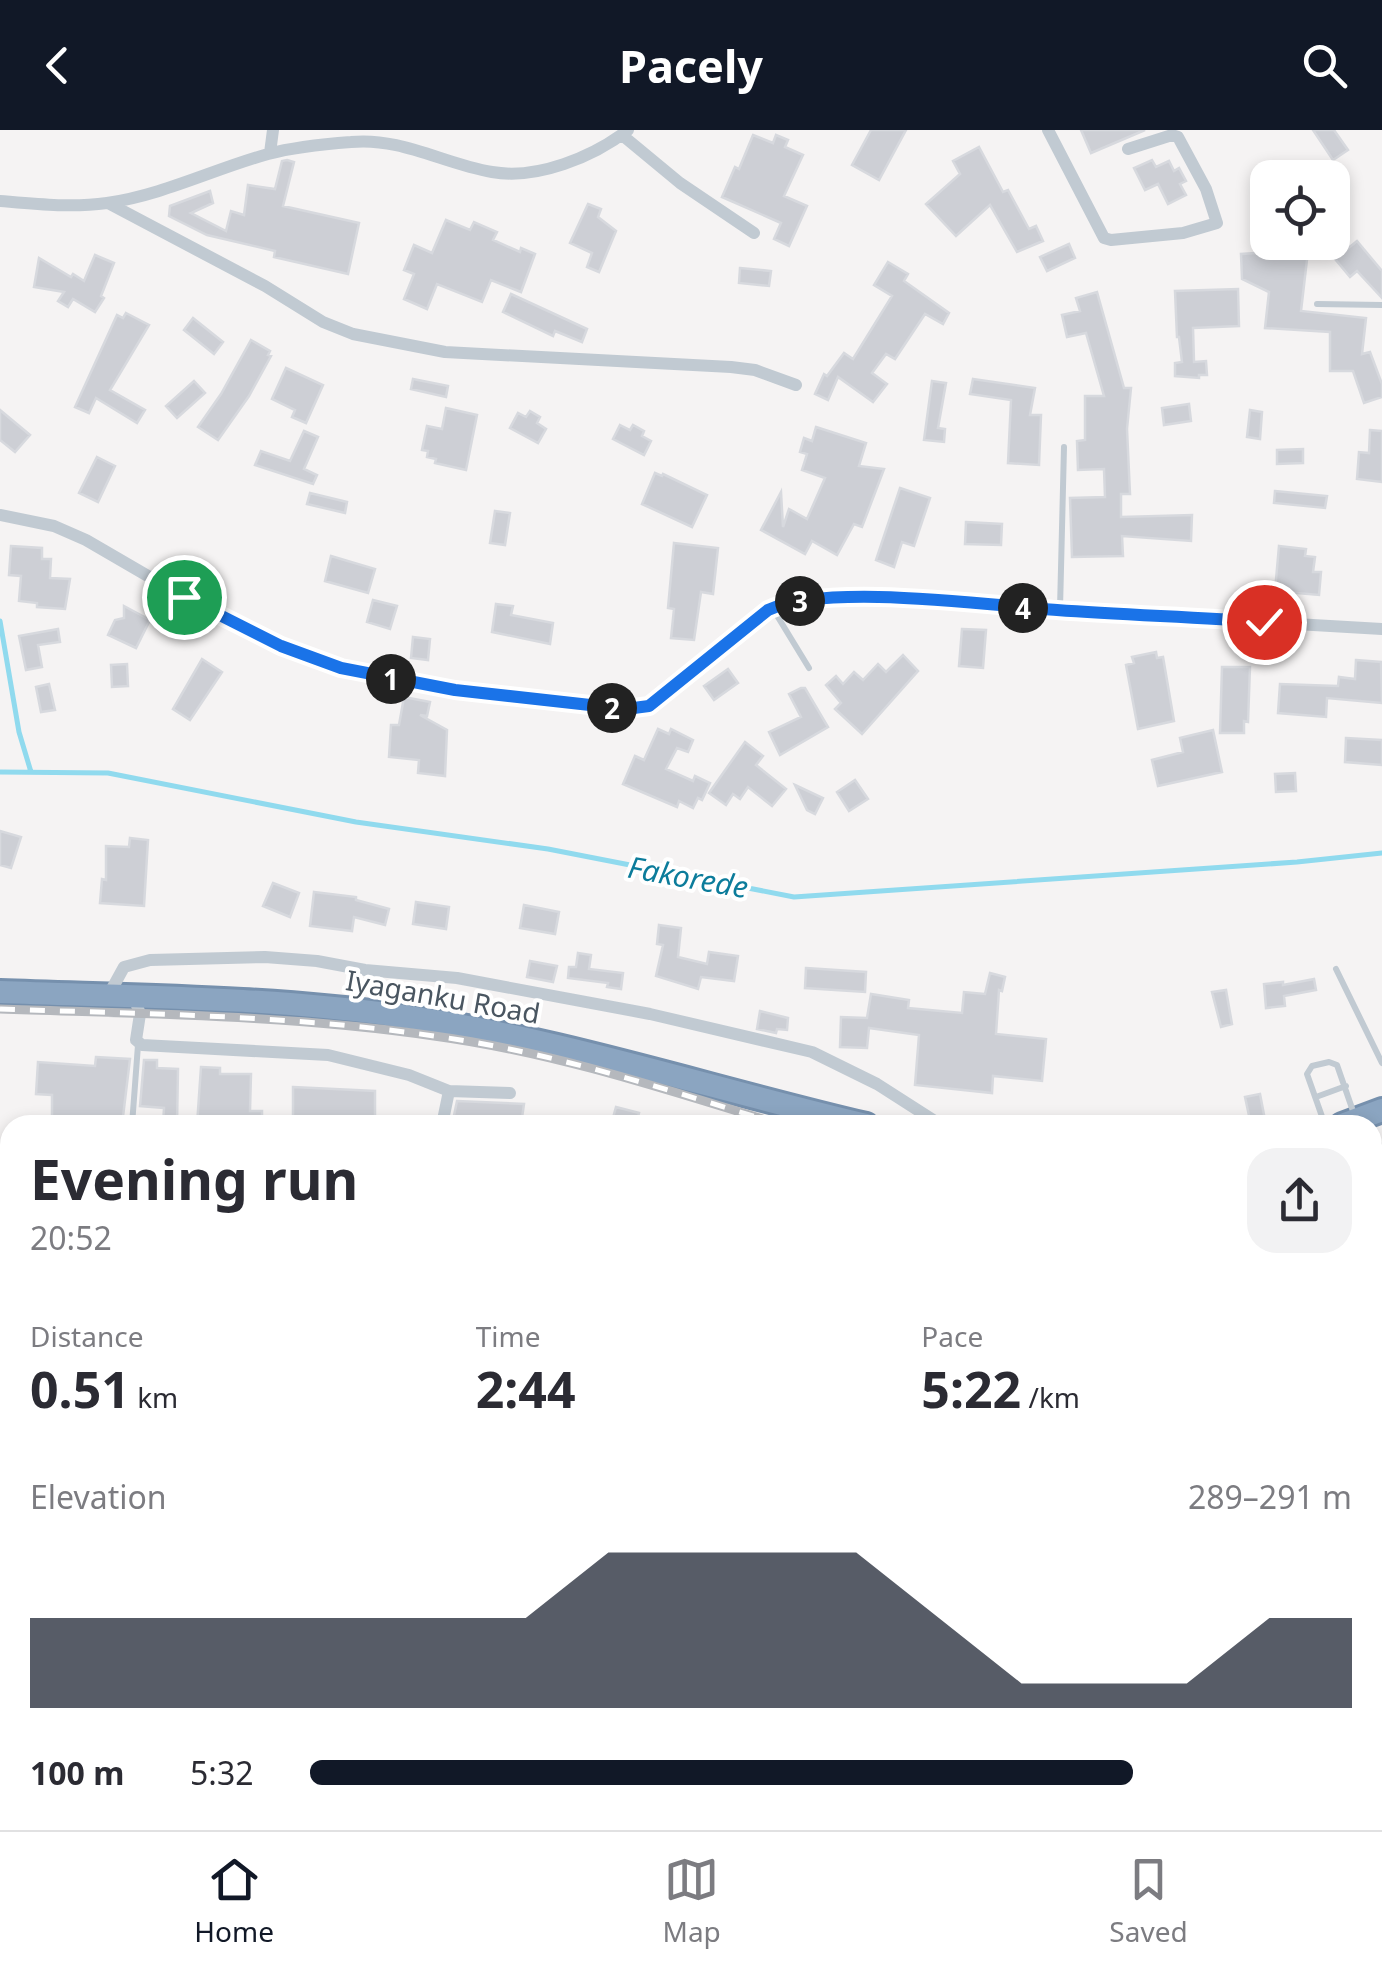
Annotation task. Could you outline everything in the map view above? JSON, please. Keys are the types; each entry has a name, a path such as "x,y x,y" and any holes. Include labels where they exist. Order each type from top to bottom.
{"highway":[{"name":"Iyaganku Road","path":"0,992 286,1003 437,1022 528,1040 826,1115"}],"street":[{"path":"270,154 273,130"},
{"path":"1048,130 1104,238 1183,233 1217,224 1206,189 1178,137 1172,135 1128,148"},
{"path":"0,201 54,206 108,203 171,188 270,154 354,141 382,142 493,172 511,173 562,165 625,132 680,183 754,233"},
{"path":"108,203 265,286 322,322 353,334 445,352 755,370 796,385"},
{"path":"0,514 54,526 86,540 184,597 281,646 356,672 475,693 593,707 649,706 772,608 806,600 851,598 1382,629"},
{"path":"108,996 124,967 150,960 265,957 457,978 650,1014 812,1052 878,1084 926,1115"},
{"path":"134,997 140,1014 138,1043 328,1055 409,1075 449,1090 510,1093"},
{"path":"444,1115 449,1090"}],"lane":[{"path":"1317,304 1382,305"},
{"path":"1060,610 1064,447"},
{"path":"772,608 810,668"},
{"path":"1336,969 1382,1063"},
{"path":"133,1115 138,1043"},
{"path":"1322,1115 1308,1074 1312,1066 1334,1062 1346,1086 1348,1115"},
{"path":"1316,1097 1346,1086"}],"building":[{"path":"871,130 906,130 879,180 852,165"},
{"path":"1081,130 1145,130 1091,153"},
{"path":"1313,130 1334,130 1348,150 1333,160"},
{"path":"753,135 773,143 776,135 788,140 785,147 803,155 784,196 807,206 789,246 774,239 781,223 722,197"},
{"path":"979,147 1003,192 1008,190 1029,229 1036,226 1043,241 1017,252 990,205 956,236 926,204 960,174 953,161"},
{"path":"1152,160 1156,167 1169,161 1174,171 1179,168 1186,181 1180,184 1186,195 1168,204 1158,184 1145,190 1134,168"},
{"path":"282,161 294,162 283,206 359,223 348,274 274,257 275,251 207,235 169,216 170,206 210,191 213,203 191,213 226,231 231,211 244,215 248,185 275,189"},
{"path":"588,204 601,209 598,217 616,231 599,272 587,267 592,253 570,243"},
{"path":"446,220 470,230 474,222 497,232 493,240 535,254 521,292 491,280 482,302 437,284 427,309 404,299 414,274 404,270 414,245 432,253"},
{"path":"1357,241 1382,271 1382,298 1357,271 1350,277 1336,260 1350,260 1350,247"},
{"path":"1069,244 1075,258 1047,271 1040,257"},
{"path":"1250,253 1250,260 1307,260 1301,311 1366,318 1362,354 1370,352 1382,384 1382,397 1364,403 1353,371 1330,371 1330,332 1265,328 1269,292 1242,279 1241,254"},
{"path":"95,255 114,263 101,296 104,298 95,312 73,299 68,307 58,301 64,292 34,287 39,258 84,281"},
{"path":"888,262 908,274 904,281 949,313 943,324 925,314 895,359 886,354 872,373 887,384 873,402 838,377 828,400 815,394 824,374 827,376 844,353 853,359 892,296 874,285"},
{"path":"740,268 771,271 769,286 739,283"},
{"path":"1238,289 1239,326 1193,328 1194,362 1206,361 1207,375 1175,376 1175,363 1182,362 1175,291"},
{"path":"1097,292 1124,388 1131,388 1127,429 1130,494 1121,494 1121,517 1192,515 1191,541 1122,536 1123,556 1072,557 1070,498 1105,497 1104,469 1078,470 1077,441 1085,440 1085,396 1104,396 1086,333 1067,337 1062,315 1080,311 1076,298"},
{"path":"511,294 587,329 582,342 555,331 553,336 503,312"},
{"path":"126,313 149,325 110,390 145,410 137,423 96,398 89,413 75,407 117,315 123,318"},
{"path":"193,318 223,342 214,354 184,330"},
{"path":"251,340 270,351 271,356 218,440 198,427"},
{"path":"286,368 323,385 306,423 292,417 295,410 272,399"},
{"path":"413,379 448,386 446,397 411,389"},
{"path":"973,379 1035,388 1030,415 1041,415 1039,465 1008,463 1011,400 970,394"},
{"path":"194,381 205,393 177,418 166,406"},
{"path":"932,381 946,383 938,428 945,429 944,442 924,440"},
{"path":"1189,404 1191,421 1164,425 1162,408"},
{"path":"446,408 477,415 466,470 435,463 436,459 427,457 428,451 422,450 427,426 442,429"},
{"path":"0,410 30,435 15,452 0,440"},
{"path":"1250,410 1262,412 1260,439 1247,437"},
{"path":"530,411 540,417 537,423 546,429 538,443 510,428 518,413 526,417"},
{"path":"620,425 630,430 633,425 644,431 642,436 651,441 644,455 613,439"},
{"path":"816,427 866,443 859,466 884,469 862,527 854,524 837,555 812,541 805,554 761,530 781,492 783,527 789,509 807,519 825,478 802,470 807,454 800,452 804,438 812,441"},
{"path":"1370,430 1382,431 1382,482 1357,479 1359,452 1369,453"},
{"path":"304,431 318,437 304,469 317,475 313,484 255,465 261,451 290,461"},
{"path":"1303,449 1303,463 1277,464 1277,450"},
{"path":"97,457 115,466 98,502 79,493"},
{"path":"655,473 707,495 692,527 642,504"},
{"path":"900,488 930,498 914,546 902,542 894,567 876,560"},
{"path":"1275,491 1327,496 1325,508 1274,503"},
{"path":"310,493 347,502 345,513 307,504"},
{"path":"495,511 510,513 505,545 490,543"},
{"path":"966,522 1002,524 1001,545 965,544"},
{"path":"674,543 718,548 713,594 701,592 694,640 671,638 674,609 668,608"},
{"path":"11,546 42,548 42,559 51,559 50,578 70,579 65,609 19,601 21,576 9,575"},
{"path":"1279,546 1306,549 1305,556 1315,557 1313,572 1321,572 1319,595 1275,591"},
{"path":"331,556 375,569 368,593 325,581"},
{"path":"373,600 397,606 390,629 367,622"},
{"path":"496,604 513,606 511,615 553,623 550,644 492,632"},
{"path":"124,606 150,620 136,648 108,635 115,620 124,618"},
{"path":"58,629 60,642 38,645 42,667 26,670 19,636"},
{"path":"962,629 986,630 983,668 959,666"},
{"path":"413,637 430,639 428,660 411,658"},
{"path":"1156,652 1157,658 1163,657 1174,721 1138,729 1126,665 1134,663 1132,657"},
{"path":"903,655 918,671 862,734 835,709 841,703 826,685 836,676 843,684 854,672 863,680 878,664 886,672"},
{"path":"202,659 222,672 190,720 173,709"},
{"path":"1356,660 1381,662 1382,703 1327,698 1326,717 1278,713 1280,684 1338,686 1339,677 1355,679"},
{"path":"127,664 128,686 112,687 111,665"},
{"path":"1222,667 1250,667 1244,733 1220,733"},
{"path":"728,669 738,683 714,700 704,686"},
{"path":"49,684 55,710 41,712 36,687"},
{"path":"805,688 828,727 780,755 769,732 801,717 789,694"},
{"path":"404,697 430,702 427,716 420,715 447,730 445,776 418,773 419,760 389,757 391,725 399,725"},
{"path":"658,729 669,734 671,729 693,740 688,752 677,748 666,769 693,781 695,776 710,783 693,808 679,801 677,807 623,784 635,756 644,760"},
{"path":"1213,730 1222,772 1158,786 1152,760 1183,752 1180,738"},
{"path":"1346,738 1382,740 1382,765 1345,762"},
{"path":"745,742 763,756 756,765 786,789 772,806 748,787 740,799 733,794 726,805 709,793"},
{"path":"1295,773 1296,791 1276,792 1275,774"},
{"path":"855,780 868,799 849,811 837,792"},
{"path":"795,785 823,798 815,814 807,810"},
{"path":"0,831 21,837 11,868 0,865"},
{"path":"130,838 148,840 144,906 100,903 102,879 106,880 106,846 129,847"},
{"path":"273,883 299,893 290,917 263,906"},
{"path":"314,892 356,897 389,909 385,925 354,917 352,931 310,926"},
{"path":"416,902 449,907 446,929 413,924"},
{"path":"524,905 559,912 555,934 520,928"},
{"path":"659,925 681,928 678,957 707,964 709,952 738,956 734,981 701,977 698,989 656,976 663,945 657,944"},
{"path":"578,953 591,955 589,969 623,973 621,989 607,987 608,983 568,978 569,967 576,967"},
{"path":"530,961 557,966 553,982 527,977"},
{"path":"806,968 866,972 865,992 805,988"},
{"path":"990,973 1005,977 1002,991 999,990 996,1034 1046,1039 1042,1081 993,1076 992,1093 915,1085 919,1035 869,1028 867,1048 840,1047 841,1017 867,1018 871,994 909,1000 908,1008 962,1013 964,992 985,994"},
{"path":"1314,979 1316,990 1284,996 1285,1006 1266,1008 1264,984"},
{"path":"1226,990 1232,1024 1221,1027 1212,992"},
{"path":"760,1011 788,1018 787,1030 777,1029 776,1033 757,1029"},
{"path":"96,1057 130,1059 123,1115 52,1115 52,1095 36,1094 38,1062 95,1066"},
{"path":"144,1060 157,1060 157,1068 178,1069 177,1115 164,1115 164,1108 140,1106"},
{"path":"201,1067 220,1068 220,1074 251,1074 250,1111 262,1111 262,1115 198,1115"},
{"path":"293,1087 375,1091 375,1115 293,1115"},
{"path":"1260,1094 1264,1115 1249,1115 1245,1097"},
{"path":"457,1101 524,1104 522,1115 454,1115"},
{"path":"616,1107 639,1113 638,1115 614,1115"}],"waterway":[{"path":"0,621 19,732 31,772"},
{"name":"Fakorede","path":"0,772 108,773 356,822 548,849 794,897 1382,853"}],"railway":[{"path":"0,1009 272,1020 434,1036 566,1062 749,1115"}],"route":[{"path":"184,597 281,646 341,668 455,690 626,709 649,706 768,610 806,600 941,602 1264,622"}]}
